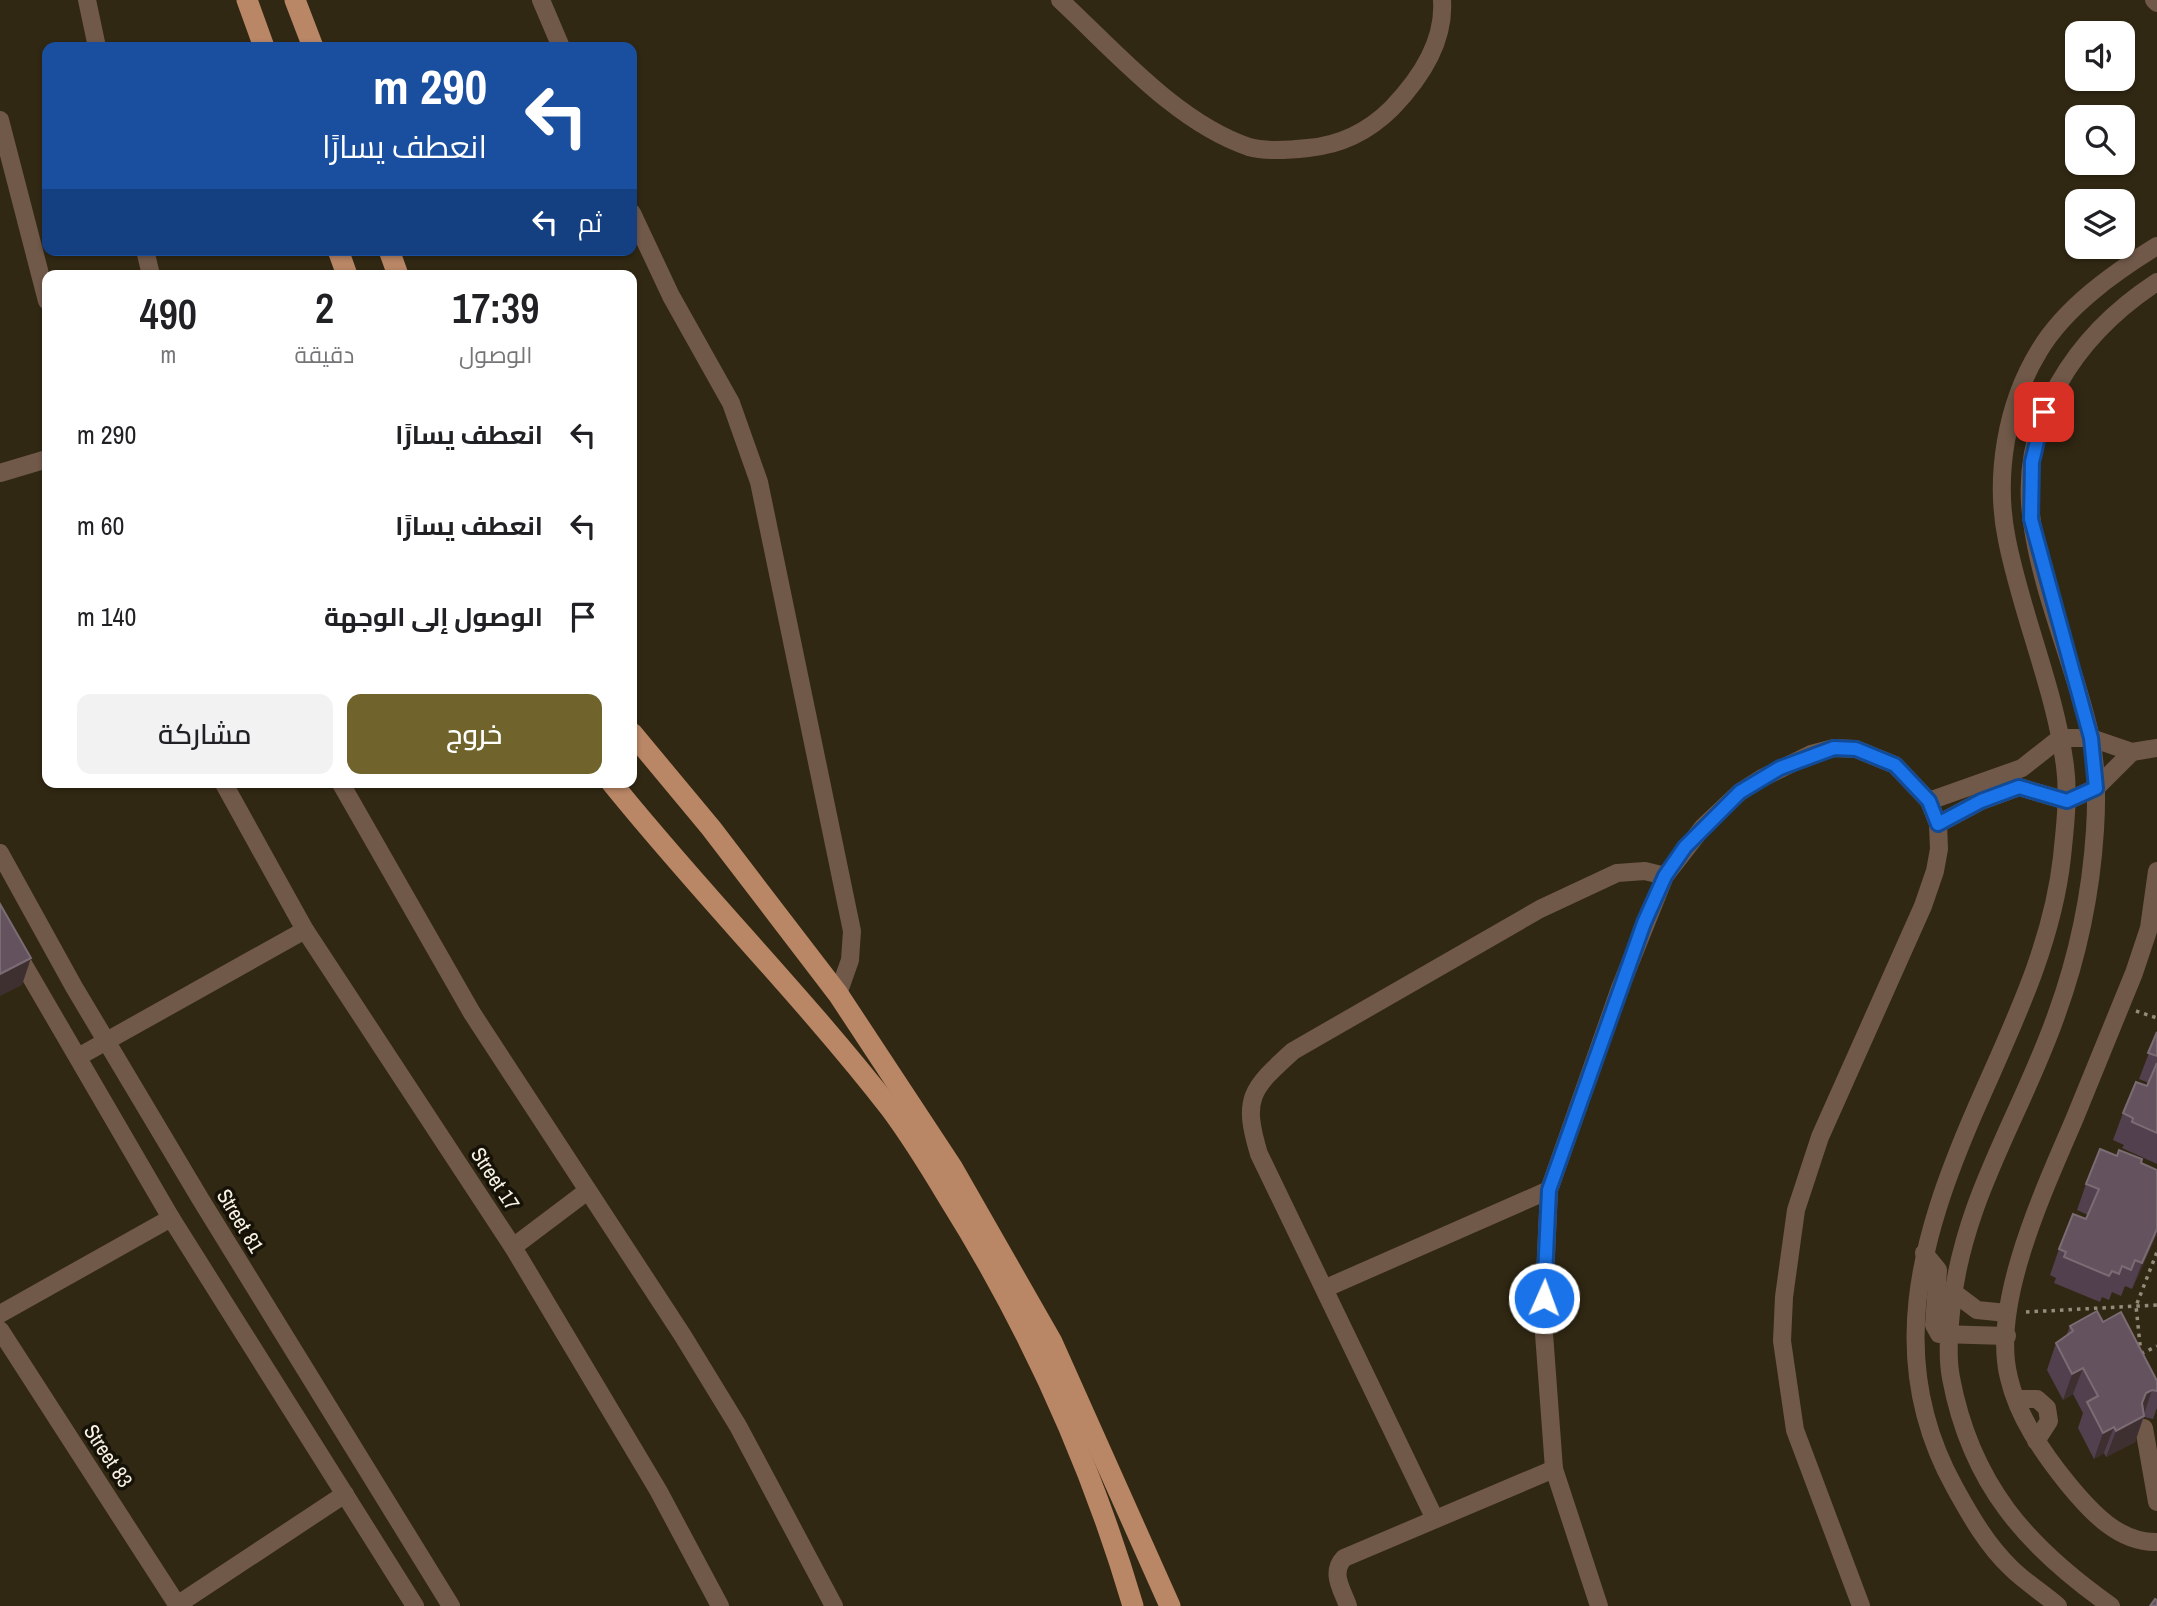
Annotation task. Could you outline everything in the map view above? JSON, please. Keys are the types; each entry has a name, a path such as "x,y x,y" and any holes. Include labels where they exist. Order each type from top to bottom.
{"main road":[{"path":"247,0 262,42"},
{"path":"295,0 311,42"},
{"path":"637,739 744,870 804,954 838,994 953,1167 1021,1284 1080,1401 1170,1606"},
{"path":"616,788 805,1005 891,1110 936,1176 995,1277 1052,1392 1107,1527 1133,1606"}],"street":[{"path":"87,0 96,42"},
{"path":"541,0 559,42"},
{"path":"1060,0 1181,111 1218,134 1252,148 1290,150 1333,145 1374,126 1409,90 1432,55 1443,13 1442,0"},
{"path":"0,120 42,282"},
{"path":"637,224 671,296 731,403 759,482 852,931 850,960 838,994"},
{"path":"2069,1577 2049,1603 2013,1571 1980,1533 1934,1447 1916,1377 1914,1334 1924,1253 1945,1184 2037,966 2062,861 2067,801 2060,738 2006,538 2001,485 2005,440 2019,392 2040,349 2068,315 2105,282 2157,246"},
{"path":"2111,1606 2069,1577 2016,1524 1990,1485 1965,1430 1950,1376 1950,1330 1953,1292 1968,1221 2055,1019 2073,966 2088,901 2096,788 2091,738 2031,519 2032,462 2044,412 2064,369 2091,338 2140,293 2157,282"},
{"path":"0,473 42,460"},
{"path":"1929,801 2022,768 2060,738 2091,738 2132,752 2157,748"},
{"path":"1599,1606 1554,1469 1543,1320 1549,1190 1620,988 1665,876 1703,827 1740,792 1811,754 1834,748 1872,754 1895,765 1929,801 1938,824 1939,849 1923,906 1821,1137 1796,1210 1783,1297 1782,1341 1795,1430 1861,1606"},
{"path":"1938,824 1981,801 2019,787 2067,801 2096,788 2132,752"},
{"name":"Street 17","path":"226,788 305,930 513,1247 658,1490 720,1606"},
{"path":"343,788 472,1013 586,1192 683,1336 738,1426 834,1606"},
{"name":"Street 81","path":"0,853 43,935 295,1355 450,1606"},
{"path":"1434,1517 1326,1288 1259,1154 1250,1124 1251,1097 1270,1072 1293,1051 1540,909 1617,873 1645,870 1665,876"},
{"path":"2157,872 2149,928 2134,973 2027,1238 2007,1325 2008,1377 2036,1441 2090,1509 2119,1533 2140,1542 2157,1542"},
{"path":"0,924 171,1218 415,1606"},
{"path":"78,1057 305,930"},
{"path":"1326,1288 1549,1190"},
{"path":"513,1247 586,1192"},
{"path":"0,1314 171,1218"},
{"path":"1924,1253 1938,1270 1934,1325 1939,1334 1950,1330 2007,1325"},
{"path":"1953,1292 1977,1310 2007,1325"},
{"name":"Street 83","path":"0,1330 178,1605"},
{"path":"268,1373 295,1355"},
{"path":"2016,1399 2037,1398 2047,1408 2049,1421 2036,1441"},
{"path":"2144,1427 2157,1502"},
{"path":"1348,1606 1336,1575 1337,1564 1344,1558 1434,1517 1554,1469"},
{"path":"178,1605 345,1494"}],"path":[{"path":"2141,1354 2136,1306 2157,1252"},
{"path":"2007,1325 2157,1305"},
{"path":"2133,1358 2157,1346"}],"building":[{"path":"0,904 31,958 0,974"},
{"path":"2157,1032 2157,1056 2148,1053"},
{"path":"2157,1063 2157,1133 2132,1122 2133,1118 2123,1113 2136,1082 2147,1086"},
{"path":"2100,1149 2117,1156 2119,1150 2142,1159 2141,1163 2157,1170 2157,1229 2142,1263 2135,1260 2131,1270 2122,1266 2119,1274 2112,1271 2109,1276 2064,1257 2066,1252 2059,1249 2073,1214 2086,1219 2099,1189 2086,1184"},
{"path":"2097,1311 2103,1322 2121,1312 2157,1381 2157,1391 2146,1393 2142,1403 2144,1416 2116,1431 2114,1427 2103,1433 2087,1402 2098,1396 2083,1368 2072,1374 2056,1343 2073,1331 2070,1326"}],"route":[{"path":"1544,1298 1549,1190 1594,1058 1644,923 1665,876 1685,847 1720,810 1740,792 1780,768 1811,754 1834,748 1856,749 1895,765 1929,801 1938,824 1981,801 2019,787 2067,801 2096,788 2091,738 2041,566 2031,519 2032,462 2044,412"}]}
